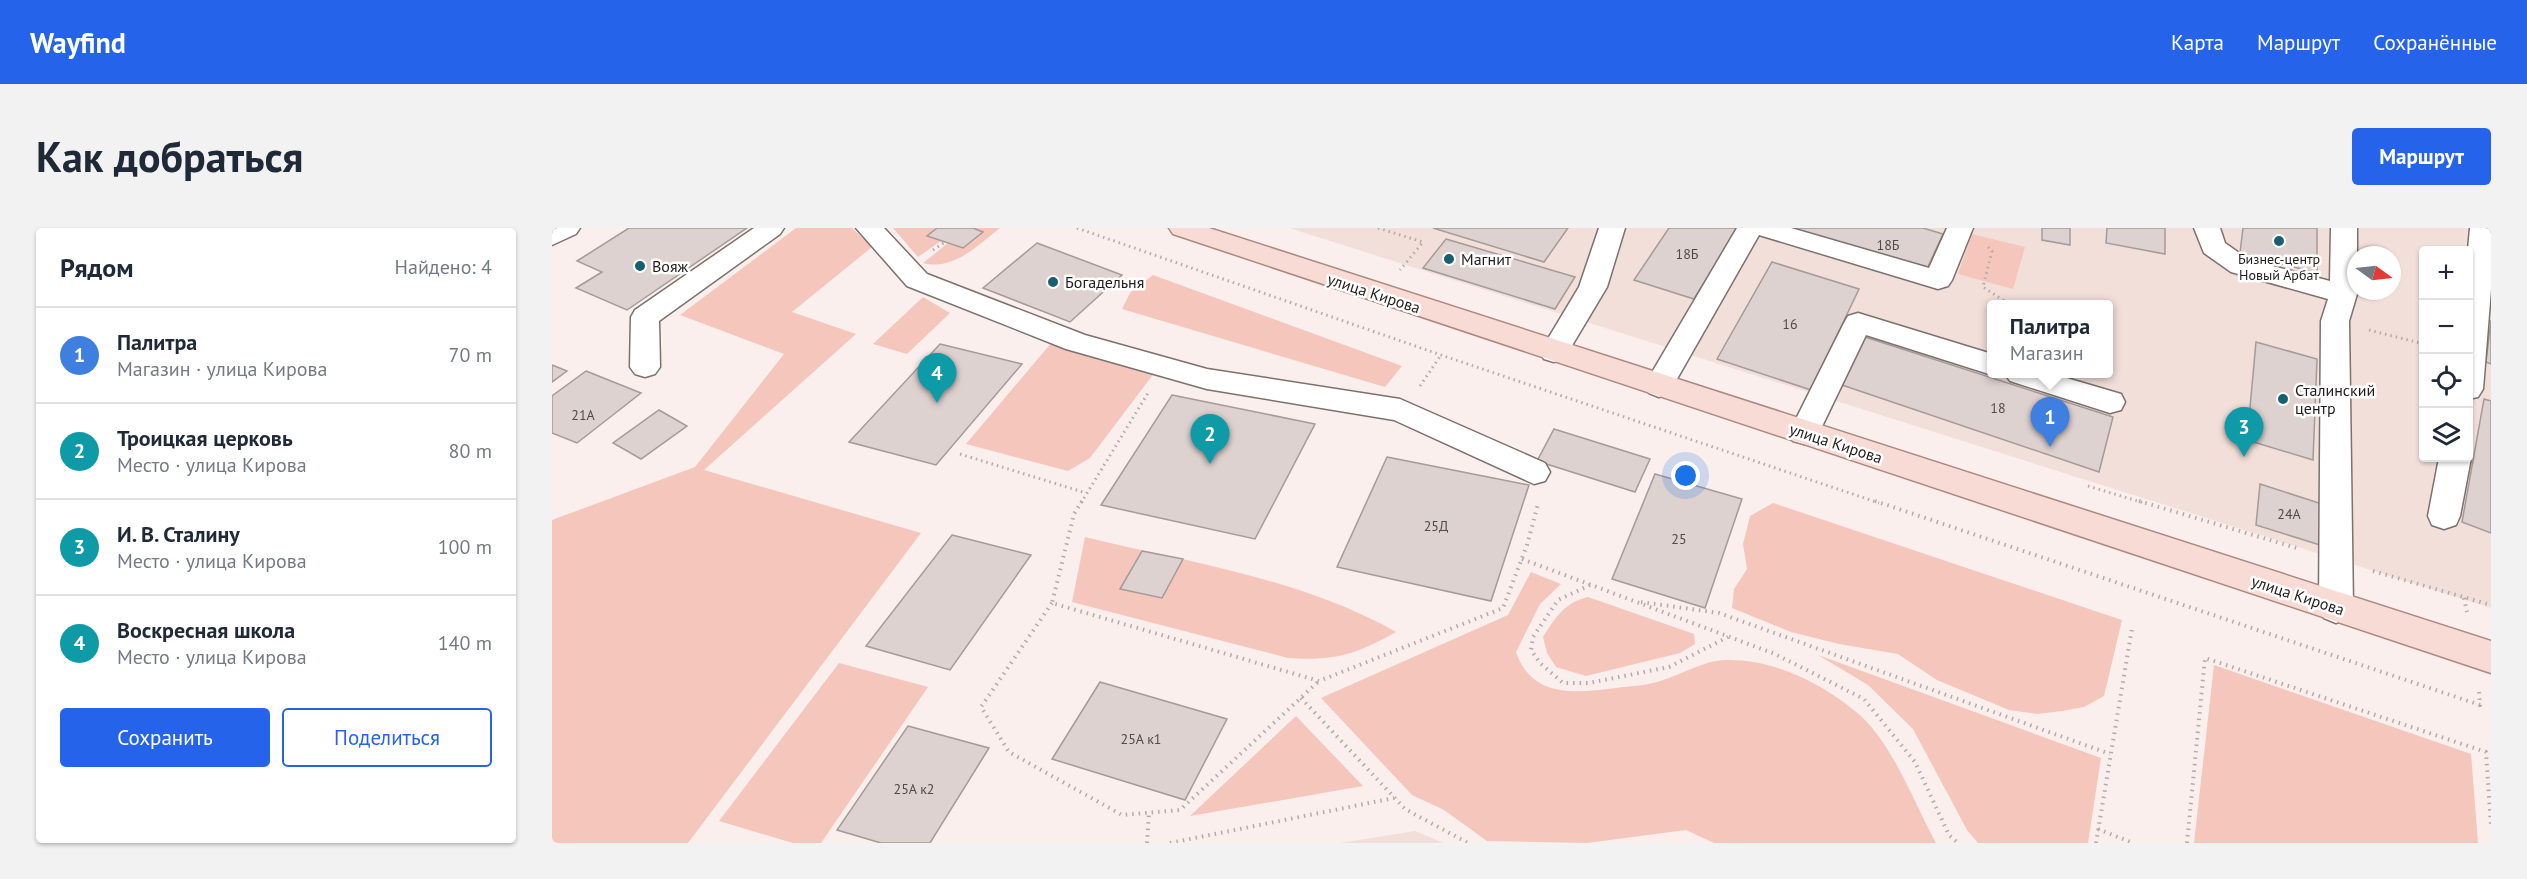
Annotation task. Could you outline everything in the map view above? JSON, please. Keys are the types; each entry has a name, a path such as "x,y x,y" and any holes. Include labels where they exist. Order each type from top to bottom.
{"main road":[{"name":"улица Кирова","path":"1182,228 1554,352 2491,657"}],"street":[{"path":"552,237 567,228"},
{"path":"645,367 645,317 771,228"},
{"path":"869,228 917,280 1076,342 1207,379 1400,410 1534,472"},
{"path":"1554,352 1593,287 1612,228"},
{"path":"1659,386 1750,228"},
{"path":"1762,228 1938,280 1960,228"},
{"path":"2207,228 2213,247 2240,266 2339,308"},
{"path":"2337,608 2339,308 2344,228"},
{"path":"2477,379 2483,228"},
{"path":"1804,433 1858,323 1987,363"},
{"path":"2033,378 2110,402"},
{"path":"2444,516 2454,462"}],"path":[{"path":"1077,228 1441,355 2480,705"},
{"path":"1378,228 1423,242 1394,276"},
{"path":"1984,243 1992,251 1983,287 2002,300"},
{"path":"2339,308 2419,342"},
{"path":"1164,366 1074,514 1052,603 981,707 1009,752 1122,815 1180,810 1319,681 1503,608 1522,559 1538,502 1534,472"},
{"path":"960,454 1086,493"},
{"path":"1522,559 1775,654 1864,699 1915,762 1949,835 1958,843"},
{"path":"1591,585 1558,600 1533,637 1531,650 1540,663 1563,683 1589,683 1669,667 1728,637"},
{"path":"2464,598 2491,605"},
{"path":"1635,601 1719,613 2110,754"},
{"path":"1052,603 1319,681"},
{"path":"2096,843 2132,628"},
{"path":"2187,843 2205,658 2486,752 2491,826"},
{"path":"1301,698 1405,809 1467,843"},
{"path":"1170,843 1394,798"},
{"path":"1147,843 1149,813"},
{"path":"2098,829 2133,843"}],"shaded area":[{"path":"796,228 852,228 872,247 792,312 856,334 704,470 921,533 688,843 552,843 552,520 695,467 784,354 680,315"},
{"path":"893,228 937,228 927,236 941,241 918,257"},
{"path":"973,228 1000,228 973,249 954,260 934,265 923,263 948,243 963,248 983,232"},
{"path":"1289,228 2491,228 2491,608"},
{"path":"1972,234 2025,247 2013,289 1958,274"},
{"path":"1153,275 1402,366 1385,387 1122,309 1130,293"},
{"path":"923,297 950,313 907,354 873,344"},
{"path":"1052,342 1158,368 1090,458 1068,471 966,444"},
{"path":"1773,503 2122,620 2104,696 2084,707 2062,711 2037,714 2009,710 1937,680 1898,654 1839,644 1791,632 1732,608 1734,589 1747,569 1743,544 1750,516"},
{"path":"1085,537 1284,585 1323,598 1396,632 1344,655 1304,659 1288,658 1072,602"},
{"path":"1531,572 1561,584 1540,604 1516,652 1523,667 1533,678 1557,690 1601,690 1652,683 1709,663 1726,660 1761,663 1795,674 1841,700 1868,723 1901,772 1936,843 1714,843 1686,830 1587,843 1487,841 1444,810 1412,795 1321,698 1508,615"},
{"path":"1588,597 1694,634 1695,644 1680,653 1586,676 1556,667 1547,653 1543,637 1556,617 1567,607"},
{"path":"1818,655 2101,758 2088,843 1978,843 1967,830 1913,729 1868,685"},
{"path":"839,663 928,687 821,843 793,843 719,821"},
{"path":"2214,665 2471,754 2478,843 2194,843"},
{"path":"1296,716 1363,786 1190,816"},
{"path":"1415,831 1444,843 1340,843"}],"building":[{"name":"Вояж","path":"629,228 747,228 627,310 576,288 602,272 577,261"},
{"path":"937,228 973,228 983,232 963,248 927,236"},
{"path":"1433,228 1568,228 1544,262"},
{"path":"1669,228 1738,228 1694,299 1634,280"},
{"path":"1782,228 1923,228 1943,234 1926,271"},
{"path":"2042,228 2070,228 2070,245 2042,240"},
{"path":"2107,228 2165,228 2165,254 2106,243"},
{"name":"Бизнес-центр Новый Арбат","path":"2243,228 2317,228 2317,273 2240,253"},
{"path":"1446,239 1575,277 1555,309 1423,268"},
{"name":"Богадельня","path":"1037,243 1122,275 1070,322 983,288"},
{"path":"1772,262 1859,289 1811,390 1717,359"},
{"path":"2491,320 2491,364 2486,362"},
{"path":"1865,337 2113,417 2099,472 1842,385"},
{"name":"Сталинский центр","path":"2256,342 2317,359 2313,460 2247,440"},
{"path":"940,344 1022,364 936,465 849,442"},
{"path":"552,365 567,371 552,382"},
{"path":"586,371 641,393 577,443 552,433 552,396"},
{"path":"1172,395 1315,424 1255,539 1101,505"},
{"path":"2484,399 2491,401 2491,533 2462,522"},
{"path":"659,410 687,426 641,459 613,443"},
{"path":"1554,429 1650,459 1635,492 1537,461"},
{"path":"1387,457 1529,485 1491,601 1337,567"},
{"path":"1655,474 1742,499 1705,608 1612,579"},
{"path":"2260,484 2322,504 2320,545 2256,525"},
{"path":"952,535 1031,555 950,670 866,646"},
{"path":"1142,551 1183,559 1162,598 1120,589"},
{"path":"1100,682 1227,719 1185,800 1052,759"},
{"path":"908,726 989,748 930,843 881,843 837,830"}],"place":[{"name":"Бизнес-центр Новый Арбат","path":"2279,241"},
{"name":"Магнит","path":"1449,259"},
{"name":"Вояж","path":"640,266"},
{"name":"Богадельня","path":"1053,282"},
{"name":"Сталинский центр","path":"2283,399"},
{"name":"Воскресная школа","path":"937,403"},
{"name":"Палитра","path":"2050,447"},
{"name":"И. В. Сталину","path":"2244,457"},
{"name":"Троицкая церковь","path":"1210,464"}]}
